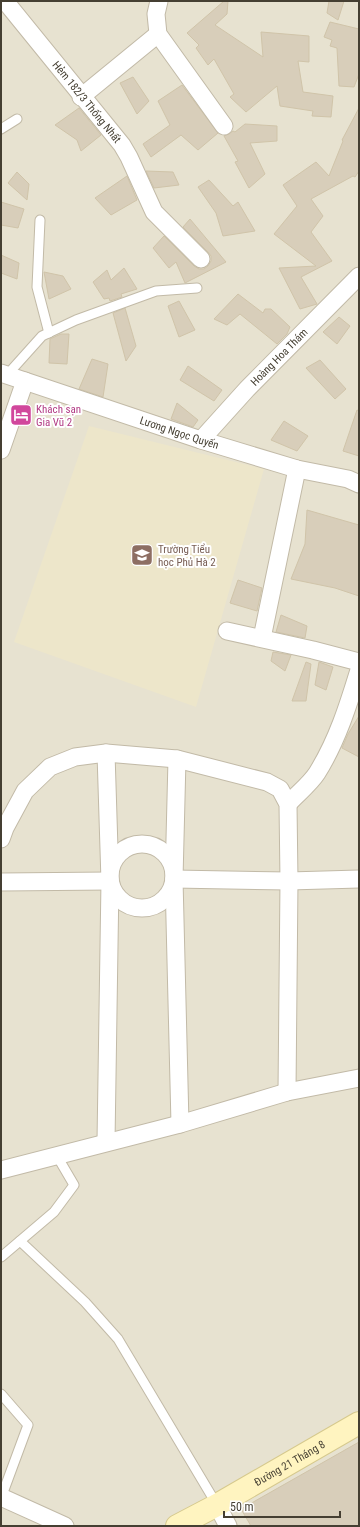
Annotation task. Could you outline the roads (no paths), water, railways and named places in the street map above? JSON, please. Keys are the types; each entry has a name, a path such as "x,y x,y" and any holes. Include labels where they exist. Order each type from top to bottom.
{"main road":[{"name":"Đường 21 Tháng 8","path":"177,1526 217,1505 359,1423"}],"street":[{"name":"Hẻm 182/3 Thống Nhất","path":"5,1 81,97 122,145 154,212 202,259"},
{"path":"159,1 156,14 158,34 224,126"},
{"path":"81,97 158,34"},
{"name":"Hoàng Hoa Thám","path":"201,440 247,389 359,276"},
{"name":"Lương Ngọc Quyến","path":"4,374 201,440 297,469 348,479 359,484"},
{"path":"1,450 25,381"},
{"path":"262,638 297,469"},
{"path":"227,630 359,662"},
{"path":"288,804 316,774 335,740 348,708 359,670"},
{"path":"106,753 110,881 114,891 120,899 128,905 138,908 148,908 158,904 166,898 172,889 174,879 173,868 169,858 161,850 152,845 141,844 130,846 121,852 114,860 110,870 110,881 106,1142"},
{"path":"1,839 5,828 25,791 50,767 75,757 106,753 177,759 267,782 280,789 288,804 289,880 287,1092"},
{"path":"177,759 174,879 180,1124"},
{"path":"174,879 359,879"},
{"path":"1,882 110,881"},
{"path":"1,1170 180,1124 287,1092 359,1078"},
{"path":"1,1498 64,1526"},
{"path":"217,1505 228,1526"}],"lane":[{"path":"1,129 17,119"},
{"path":"40,220 37,287 49,333"},
{"path":"4,374 42,336 89,314 156,291 197,288"},
{"path":"1,1257 54,1212 74,1185 58,1156"},
{"path":"20,1241 85,1302 118,1339 217,1505"},
{"path":"1,1394 28,1425 1,1498"}],"place":[{"name":"Khách sạn Gia Vũ 2","path":"21,415"},
{"name":"Trường Tiểu học Phủ Hà 2","path":"142,555"}]}
